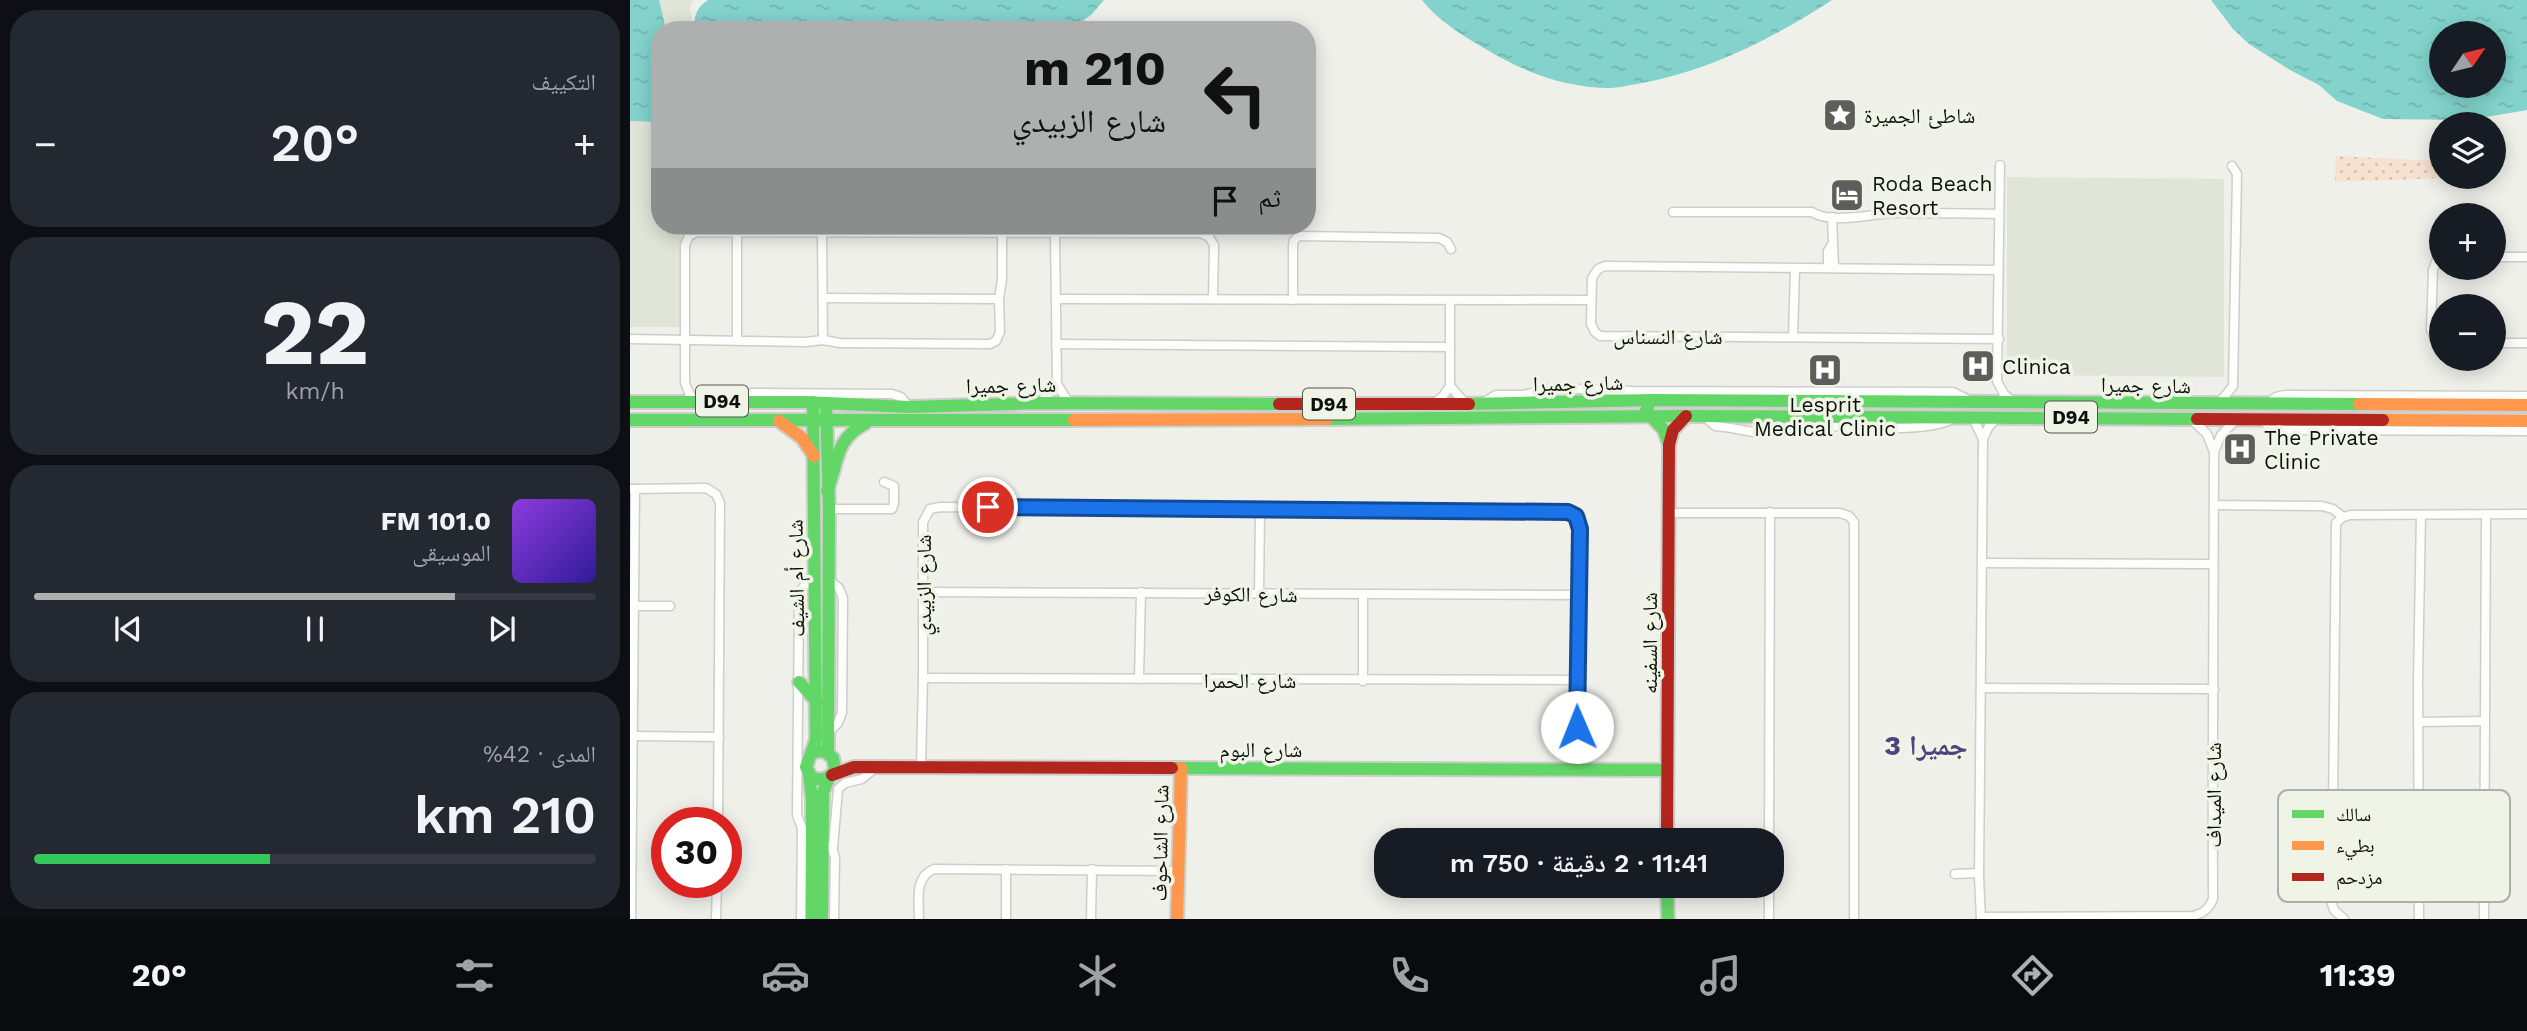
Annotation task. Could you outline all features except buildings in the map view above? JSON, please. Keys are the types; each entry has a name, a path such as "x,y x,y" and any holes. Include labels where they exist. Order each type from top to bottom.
{"main road":[{"name":"شارع جميرا","path":"630,402 740,401 909,407 1040,403 1481,404 1651,400 2527,405"},
{"path":"1651,400 1646,408 1664,430 1669,446"},
{"path":"1613,401 1620,409 1616,417"},
{"name":"شارع أم الشيف","path":"819,403 829,509 827,734 831,755"},
{"path":"2502,420 2511,414 2527,414"},
{"name":"شارع السفينه","path":"1667,828 1669,446 1673,430 1686,416"},
{"name":"شارع جميرا","path":"630,420 868,422 1997,416 2527,421"},
{"path":"776,420 802,438 814,456"},
{"name":"شارع أم الشيف","path":"813,752 817,702 814,456 820,421"},
{"path":"2397,430 2413,421"},
{"path":"827,491 842,441 852,430 868,422"},
{"path":"799,682 817,702"},
{"path":"812,919 812,806 806,763 813,752 821,751 831,755 835,765 823,792 822,919"},
{"name":"شارع البوم","path":"831,755 854,767"},
{"name":"شارع البوم","path":"830,776 854,767 1667,770"},
{"name":"شارع الشاحوف","path":"1177,919 1181,768"},
{"path":"809,775 816,780 830,776"},
{"path":"802,828 812,806"},
{"path":"1668,898 1668,919"}],"street":[{"path":"1481,404 1496,395 1523,395 1553,388 1632,391 1953,392 1976,402 1991,393 1997,381 2000,165"},
{"path":"2218,404 2233,386 2237,174 2232,166"},
{"path":"1673,212 1812,212 1819,217 1876,217 1895,213 1999,214"},
{"path":"1831,268 1828,251 1831,246 1832,217"},
{"path":"691,235 686,242 685,383 690,395 697,401"},
{"path":"737,235 737,341"},
{"path":"822,235 823,340"},
{"path":"630,339 990,344 996,341 999,335 1002,235"},
{"path":"1055,235 1057,384 1069,404"},
{"path":"1207,235 1214,245 1213,299"},
{"path":"1293,300 1293,245 1299,236 1439,238 1447,242 1451,249"},
{"path":"2506,257 2527,257"},
{"name":"شارع النسناس","path":"1998,270 1605,266 1593,274 1591,300 1591,324 1601,336 1998,338"},
{"path":"1793,337 1795,269"},
{"path":"823,298 999,299"},
{"path":"1056,299 1591,300"},
{"path":"1434,404 1450,386 1450,301"},
{"path":"2506,342 2527,343"},
{"path":"1056,344 1450,347"},
{"path":"1997,381 2004,394 2014,403"},
{"path":"669,401 685,383"},
{"path":"1040,403 1057,384"},
{"path":"1450,386 1466,404"},
{"path":"2233,386 2249,404"},
{"path":"740,401 745,395 752,393 892,394 901,397 909,407"},
{"path":"2266,404 2285,395 2527,396"},
{"path":"1972,416 1983,439"},
{"path":"1981,918 1979,873 1983,439 1997,416"},
{"path":"2189,418 2207,434 2214,452"},
{"path":"2214,452 2221,435 2238,418"},
{"path":"2262,419 2271,428 2279,429 2527,431"},
{"name":"شارع الميداف","path":"1981,918 2192,916 2205,911 2213,899 2214,452"},
{"path":"829,509 892,509 894,489 892,484 884,482"},
{"path":"631,919 635,606 632,489 706,488 712,490 718,499 718,807"},
{"path":"2214,505 2322,506 2333,509 2343,517"},
{"name":"شارع الزبيدي","path":"921,767 923,522 926,513 934,507 1568,512 1576,516 1580,529 1578,769"},
{"path":"1259,594 1260,510"},
{"path":"1769,828 1770,512"},
{"path":"1669,513 1844,514 1852,518 1856,528 1854,919"},
{"path":"2333,790 2336,523 2350,515 2527,514"},
{"path":"2484,790 2486,515"},
{"path":"2418,790 2421,516"},
{"path":"1982,564 2213,564"},
{"path":"801,919 802,828 797,815 800,596 815,573"},
{"name":"شارع الكوفر","path":"923,592 1579,595"},
{"path":"1139,679 1141,592"},
{"path":"1363,596 1363,681"},
{"path":"635,606 670,606"},
{"name":"شارع الحمرا","path":"923,678 1577,680"},
{"path":"1981,688 2214,690"},
{"path":"2418,722 2484,721"},
{"path":"634,736 719,737"},
{"path":"834,919 833,848 838,789 845,783 862,779 876,767"},
{"path":"822,837 833,848"},
{"path":"1006,869 1006,919"},
{"path":"1091,919 1092,869"},
{"path":"919,919 920,883 931,870 1177,871"},
{"path":"1955,874 1979,873"},
{"path":"716,919 717,898"},
{"path":"1769,898 1769,919"},
{"path":"2332,902 2338,916 2344,919"}],"shaded area":[{"path":"658,0 693,0 690,7 692,21 664,21"},
{"path":"630,121 651,122 651,235 687,235 686,327 630,327"},
{"path":"2007,177 2224,179 2224,377 2007,375"}],"green space":[{"path":"2336,156 2429,160 2429,179 2335,182"},
{"path":"1158,408 1336,409 1336,413 1158,413"}],"water":[{"path":"630,0 659,0 664,21 651,21 651,122 630,121"},
{"path":"708,0 1104,0 1083,21 694,21 701,6"},
{"path":"1422,0 1832,0 1762,41 1714,62 1663,79 1610,88 1563,82 1517,66 1453,28"},
{"path":"2211,0 2527,0 2527,110 2506,114 2429,112 2429,120 2383,119 2337,101 2319,85 2249,44 2233,29"}],"traffic: fast":[{"path":"1651,400 1646,411 1664,430 1669,445"},
{"path":"1469,404 1652,400 2359,404"},
{"path":"630,402 804,402 909,407 1040,403 1279,404"},
{"path":"813,402 816,740 806,767 812,778 828,777 835,769 833,758 824,751 813,752"},
{"path":"826,403 829,509 828,753"},
{"path":"1327,419 1686,416 2197,419"},
{"path":"630,420 1074,420"},
{"path":"827,491 843,444 866,423"},
{"path":"799,682 817,702"},
{"path":"1172,768 1667,770"},
{"path":"809,775 812,798 812,919"},
{"path":"822,919 823,792 829,778"},
{"path":"1667,898 1668,919"}],"traffic: slow":[{"path":"2359,404 2527,405"},
{"path":"1074,420 1327,419"},
{"path":"2383,420 2527,421"},
{"path":"779,421 802,438 814,456"},
{"path":"1177,919 1181,768"}],"traffic: jam":[{"path":"1279,404 1469,404"},
{"path":"1667,828 1669,445 1673,430 1686,416"},
{"path":"2197,419 2383,420"},
{"path":"832,775 854,767 1172,768"}],"place":[{"name":"شاطئ الجميرة","path":"1840,115"},
{"name":"Roda Beach Resort","path":"1847,195"},
{"name":"Clinica","path":"1978,366"},
{"name":"Lesprit Medical Clinic","path":"1825,370"},
{"name":"The Private Clinic","path":"2240,449"}],"district":[{"name":"جميرا 3","path":"1926,745"}],"route":[{"path":"988,507 1441,512 1564,510 1576,516 1580,529 1577,727"}]}
